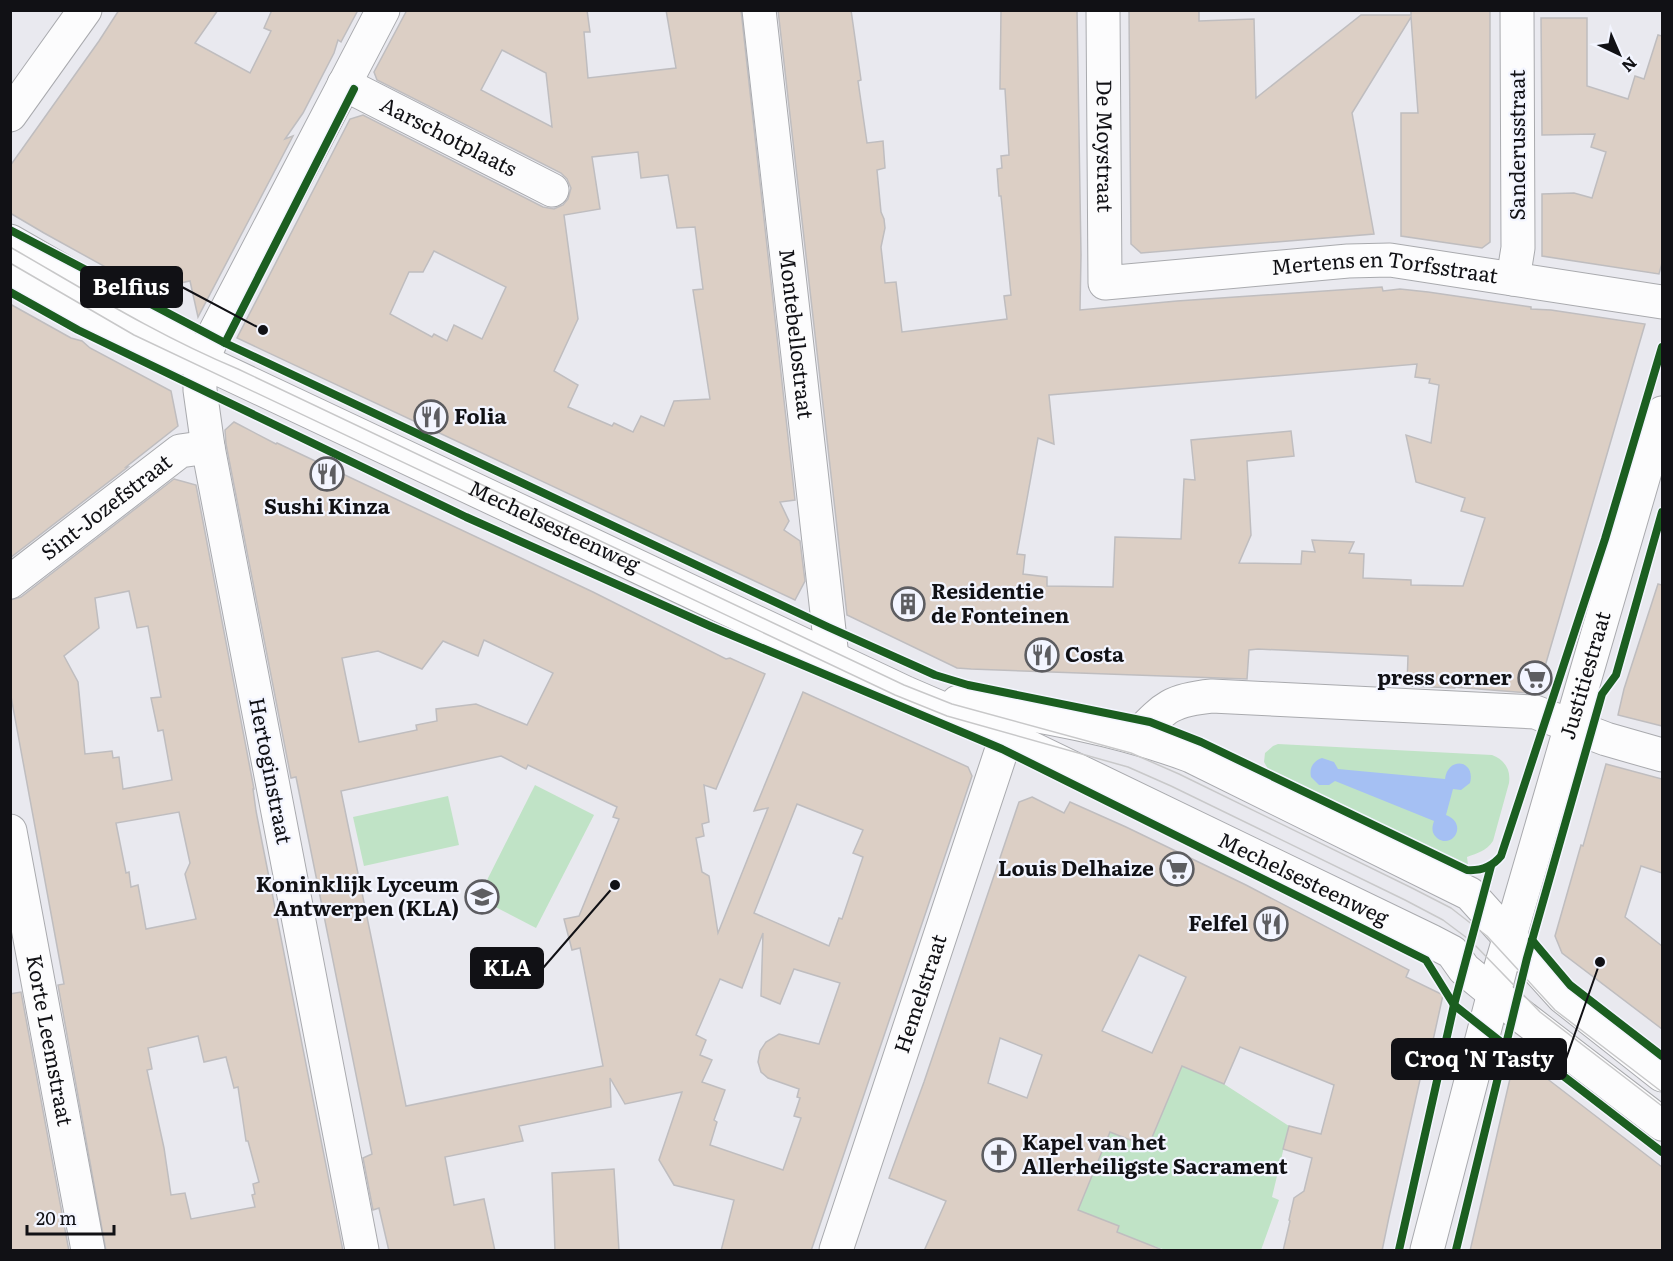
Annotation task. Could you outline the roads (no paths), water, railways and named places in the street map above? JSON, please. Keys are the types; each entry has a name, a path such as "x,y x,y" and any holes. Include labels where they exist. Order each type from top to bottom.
{"street":[{"path":"10,115 85,10"},
{"path":"202,361 383,10"},
{"name":"Montebellostraat","path":"759,10 832,657"},
{"name":"De Moystraat","path":"1103,10 1105,283"},
{"name":"Sanderusstraat","path":"1513,279 1518,248 1517,10"},
{"name":"Aarschotplaats","path":"344,84 552,190"},
{"name":"Mechelsesteenweg","path":"10,240 165,329 202,361"},
{"name":"Mertens en Torfsstraat","path":"1105,283 1348,261 1390,260 1662,302"},
{"name":"Mechelsesteenweg","path":"10,274 152,352 202,361 906,693 1009,724 1431,941 1452,952 1464,969 1494,994 1662,1124"},
{"name":"Hertoginstraat","path":"202,361 200,390 208,447 362,1251"},
{"name":"Justitiestraat","path":"1427,1251 1494,994 1662,413"},
{"name":"Sint-Jozefstraat","path":"10,582 180,451 208,447"},
{"path":"1136,737 1161,711 1174,703 1212,696 1535,712 1606,739 1662,755"},
{"name":"Mechelsesteenweg","path":"1009,724 1136,737 1191,756 1470,894 1563,998 1662,1075"},
{"name":"Hemelstraat","path":"837,1251 1009,724"},
{"name":"Korte Leemstraat","path":"10,831 88,1251"}],"water":[{"path":"1322,758 1334,762 1338,769 1445,779 1451,767 1456,764 1466,766 1471,775 1470,783 1461,790 1453,789 1446,815 1456,824 1456,834 1448,841 1443,841 1434,834 1432,828 1434,821 1335,781 1329,785 1319,785 1311,777 1311,768"}],"tram line":[{"path":"10,247 179,342 904,685 952,704 1131,753 1179,774 1412,888 1451,908 1487,936 1555,1010 1662,1092"},
{"path":"10,263 134,335 895,695 947,716 1128,767 1405,900 1443,920 1471,941 1540,1012 1662,1106"}],"place":[{"name":"Belfius","path":"263,330"},
{"name":"Folia","path":"431,417"},
{"name":"Sushi Kinza","path":"327,474"},
{"name":"Residentie de Fonteinen","path":"908,604"},
{"name":"Costa","path":"1042,655"},
{"name":"press corner","path":"1535,678"},
{"name":"Louis Delhaize","path":"1177,869"},
{"name":"KLA","path":"615,885"},
{"name":"Koninklijk Lyceum Antwerpen (KLA)","path":"482,897"},
{"name":"Felfel","path":"1271,924"},
{"name":"Croq 'N Tasty","path":"1600,962"},
{"name":"Kapel van het Allerheiligste Sacrament","path":"999,1155"}]}
